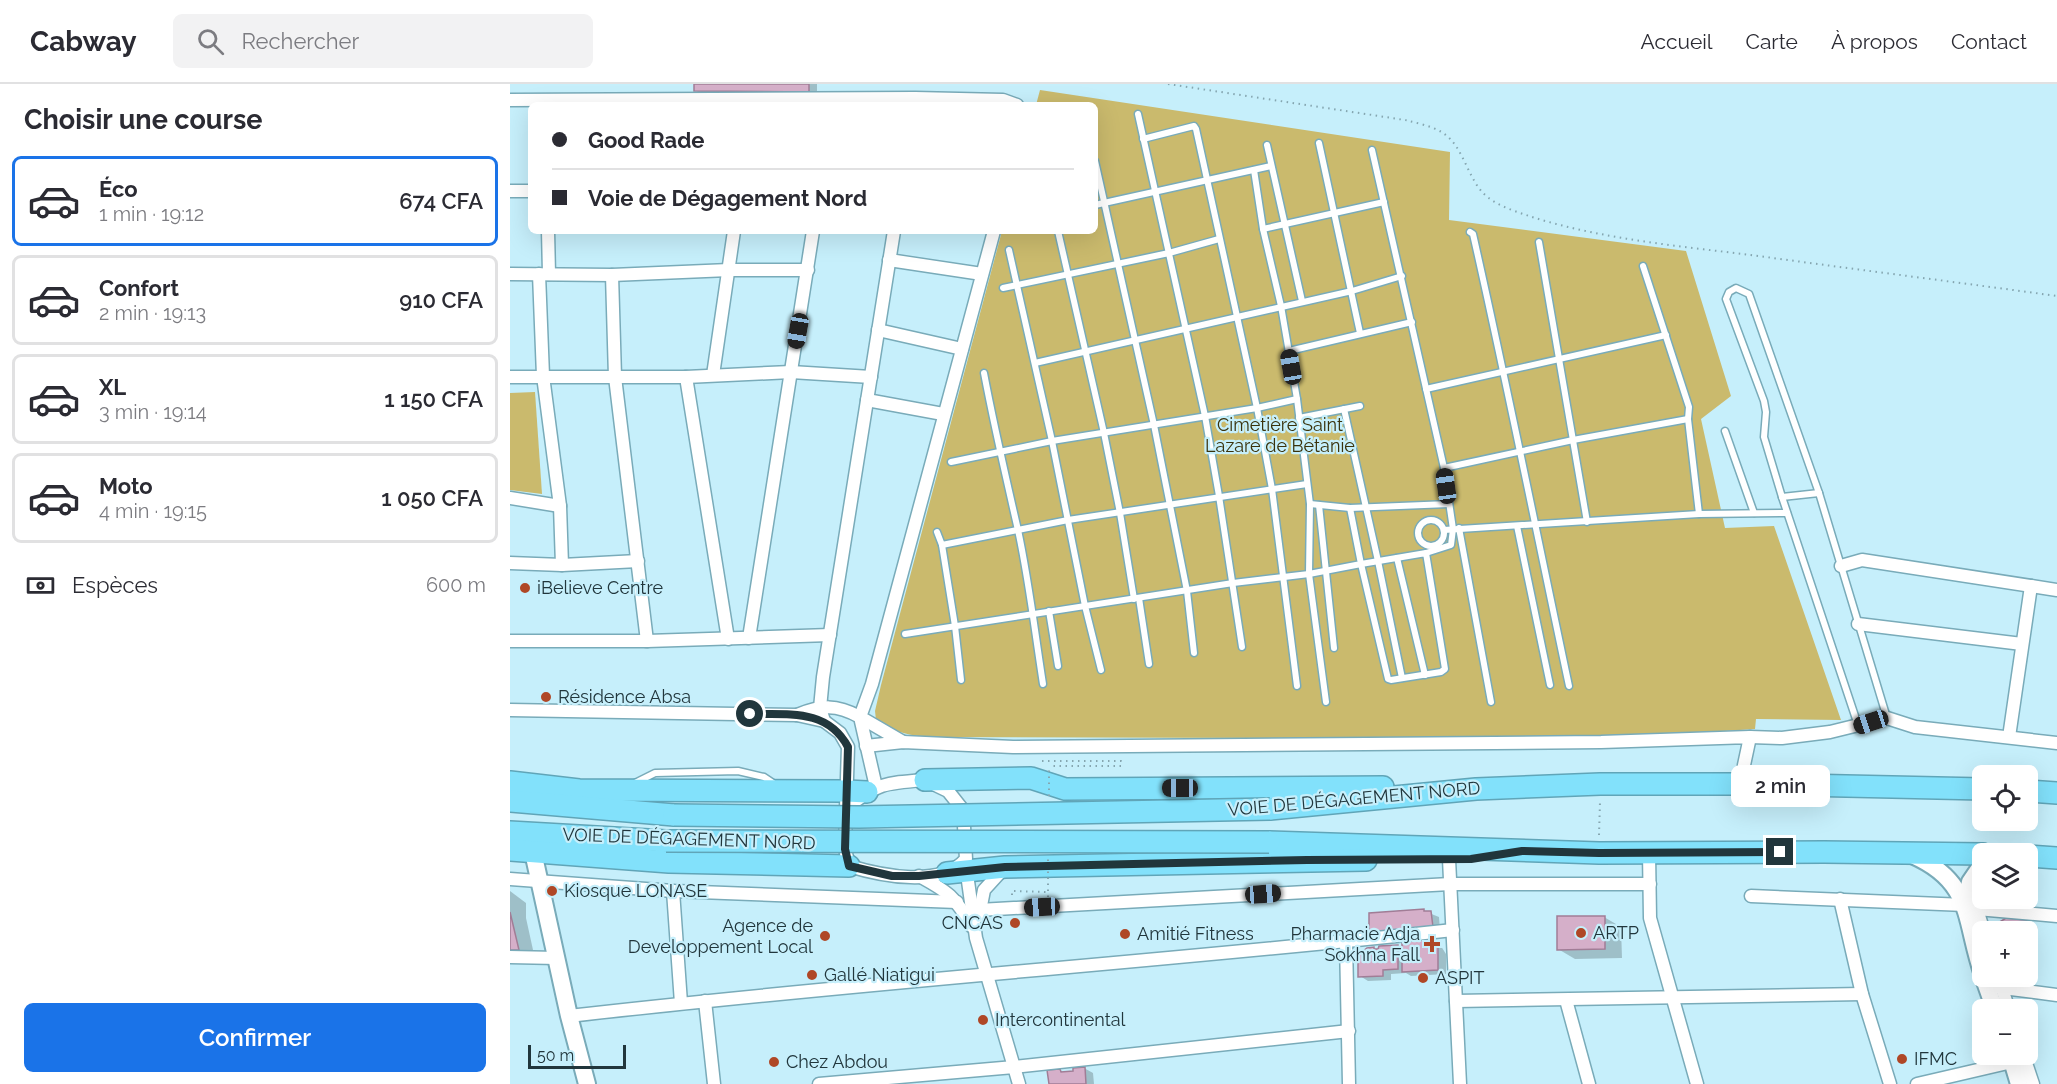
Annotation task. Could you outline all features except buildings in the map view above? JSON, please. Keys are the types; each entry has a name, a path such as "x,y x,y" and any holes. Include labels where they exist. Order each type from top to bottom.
{"highway":[{"path":"925,780 1031,778 1065,789 1365,787 1476,789"},
{"path":"510,782 579,790 783,790 859,794"},
{"name":"VOIE DE DÉGAGEMENT NORD","path":"510,801 674,814 859,817 1270,809 1476,789 1600,784 1743,784 1972,789"},
{"path":"2038,792 2057,793"},
{"name":"VOIE DE DÉGAGEMENT NORD","path":"510,832 666,841 1269,842 1599,853 1972,854"},
{"path":"510,850 669,862 849,866"},
{"path":"959,868 1307,860 1471,859 1522,851"},
{"path":"2038,857 2057,858"}],"street":[{"path":"510,100 547,102 1003,100 1009,102"},
{"path":"510,191 528,191"},
{"path":"548,234 544,274 543,376 560,506 562,565"},
{"path":"713,375 734,234"},
{"path":"749,638 813,234"},
{"path":"824,721 820,708 830,634 893,234"},
{"path":"959,868 919,876 892,876 849,866 845,849 859,794 866,746 860,717 872,684 993,234"},
{"path":"889,260 982,274"},
{"path":"510,274 612,275 729,270 808,270"},
{"path":"612,275 615,377 647,641"},
{"path":"878,330 962,349"},
{"path":"510,376 686,377 791,372 871,377"},
{"path":"686,377 728,639"},
{"path":"867,400 943,414"},
{"path":"510,498 560,506"},
{"path":"1841,566 1862,560 2057,590"},
{"path":"510,563 562,565 638,561"},
{"path":"2008,737 2031,586"},
{"path":"1858,624 2022,644"},
{"path":"510,641 647,641 830,634"},
{"path":"510,699 510,710 797,715 824,721 840,733 848,747 859,794"},
{"path":"797,715 828,706 846,710 903,742"},
{"path":"866,746 903,742 1013,747 1600,742 1782,738 1858,726 1887,718 1915,727 2057,742"},
{"path":"1743,784 1744,765 1750,738"},
{"path":"859,794 892,783 925,780 948,791 963,810 959,868 976,938 1019,1084"},
{"path":"533,852 569,1016 587,1084"},
{"path":"1649,853 1650,918 1697,1084"},
{"path":"1905,853 1929,863 1946,876 1971,907 1978,921"},
{"path":"1449,859 1460,1084"},
{"path":"976,938 984,890 1005,867"},
{"path":"919,876 946,891 957,902 976,938"},
{"path":"510,879 674,891 957,902"},
{"path":"1972,879 1970,882 1971,907 1975,921"},
{"path":"979,910 1450,884 1650,884"},
{"path":"674,891 681,1003"},
{"path":"1751,896 1971,907 2057,916"},
{"path":"1840,899 1862,994 1890,1084"},
{"path":"569,1016 681,1003 987,976 1453,930"},
{"path":"1346,942 1349,1084"},
{"path":"510,957 558,958"},
{"path":"2019,987 2057,995"},
{"path":"1456,1001 1862,994"},
{"path":"1566,1000 1589,1084"},
{"path":"705,1001 714,1084"},
{"path":"819,1084 1014,1067 1348,1031"},
{"path":"1917,1084 1986,1065"},
{"path":"2016,1065 2019,1084"},
{"path":"2020,1065 2033,1084"}],"lane":[{"path":"1138,114 1205,416 1220,496 1242,647"},
{"path":"1143,139 1194,126 1196,129 1257,408 1272,489 1297,686"},
{"path":"1319,143 1360,333"},
{"path":"1267,145 1302,301"},
{"path":"1372,150 1444,468 1449,504 1491,702"},
{"path":"1098,204 1271,166"},
{"path":"1254,170 1263,229 1281,306 1299,418 1310,504 1309,574 1326,702"},
{"path":"1098,174 1154,425 1187,591 1194,653"},
{"path":"1263,229 1384,202"},
{"path":"1470,232 1473,234 1504,372 1518,451 1569,686"},
{"path":"1060,234 1104,433 1149,664"},
{"path":"1004,288 1219,239"},
{"path":"1539,242 1587,522"},
{"path":"1009,250 1052,441 1085,606 1101,670"},
{"path":"1643,266 1689,406 1688,418 1699,514"},
{"path":"1035,363 1352,291 1402,276"},
{"path":"1858,726 1764,437 1766,412 1764,401 1726,299 1729,292 1736,288 1749,294 1819,493 1887,718"},
{"path":"1288,351 1412,322"},
{"path":"1426,389 1666,335"},
{"path":"984,373 999,452 1018,531 1043,684"},
{"path":"951,462 1052,441 1257,408 1296,399"},
{"path":"1299,418 1360,406"},
{"path":"1344,409 1402,678"},
{"path":"1444,468 1688,418"},
{"path":"1725,430 1754,513"},
{"path":"942,545 1068,520 1307,484"},
{"path":"1782,497 1819,493"},
{"path":"1310,504 1366,508 1449,504"},
{"path":"1319,505 1334,648"},
{"path":"1350,508 1388,679 1425,675 1445,669 1426,553"},
{"path":"1444,530 1699,514 1787,513"},
{"path":"1428,520 1436,520 1444,530 1440,542 1432,546 1424,544 1419,537 1420,525 1428,520"},
{"path":"1517,526 1550,685"},
{"path":"905,634 1033,613 1309,574 1426,553 1451,545 1456,529"},
{"path":"937,532 942,545 956,626 961,680"},
{"path":"1397,558 1425,675"},
{"path":"1049,611 1058,666"}],"path":[{"path":"1168,84 1425,125 1443,133 1454,142 1483,193 1508,209 1553,224 1661,244 2057,296"},
{"path":"1049,766 1121,766 1121,761 1051,761"},
{"path":"1599,853 1600,784"},
{"path":"1012,896 1012,891 1048,892"}],"green space":[{"name":"Cimetière Saint Lazare de Bétanie","path":"1040,90 1450,152 1449,220 1686,251 1731,396 1701,419 1725,528 1774,526 1841,720 1756,719 1755,729 1602,739 924,737 898,732 876,720 875,711 881,685 1001,234 1098,234 1098,102 1037,102"},
{"path":"535,392 542,494 510,490 510,393"}],"place":[{"name":"iBelieve Centre","path":"525,588"},
{"name":"Résidence Absa","path":"546,697"},
{"name":"Kiosque LONASE","path":"552,891"},
{"name":"CNCAS","path":"1015,923"},
{"name":"ARTP","path":"1581,933"},
{"name":"Amitié Fitness","path":"1125,934"},
{"name":"Agence de Developpement Local","path":"825,936"},
{"name":"Pharmacie Adja Sokhna Fall","path":"1432,944"},
{"name":"Gallé Niatigui","path":"812,975"},
{"name":"ASPIT","path":"1423,978"},
{"name":"Intercontinental","path":"983,1020"},
{"name":"IFMC","path":"1902,1059"},
{"name":"Chez Abdou","path":"774,1062"}],"route":[{"path":"750,714 797,715 824,721 840,733 848,747 845,849 849,866 892,876 919,876 1005,867 1307,860 1471,859 1522,851 1780,852"}]}
